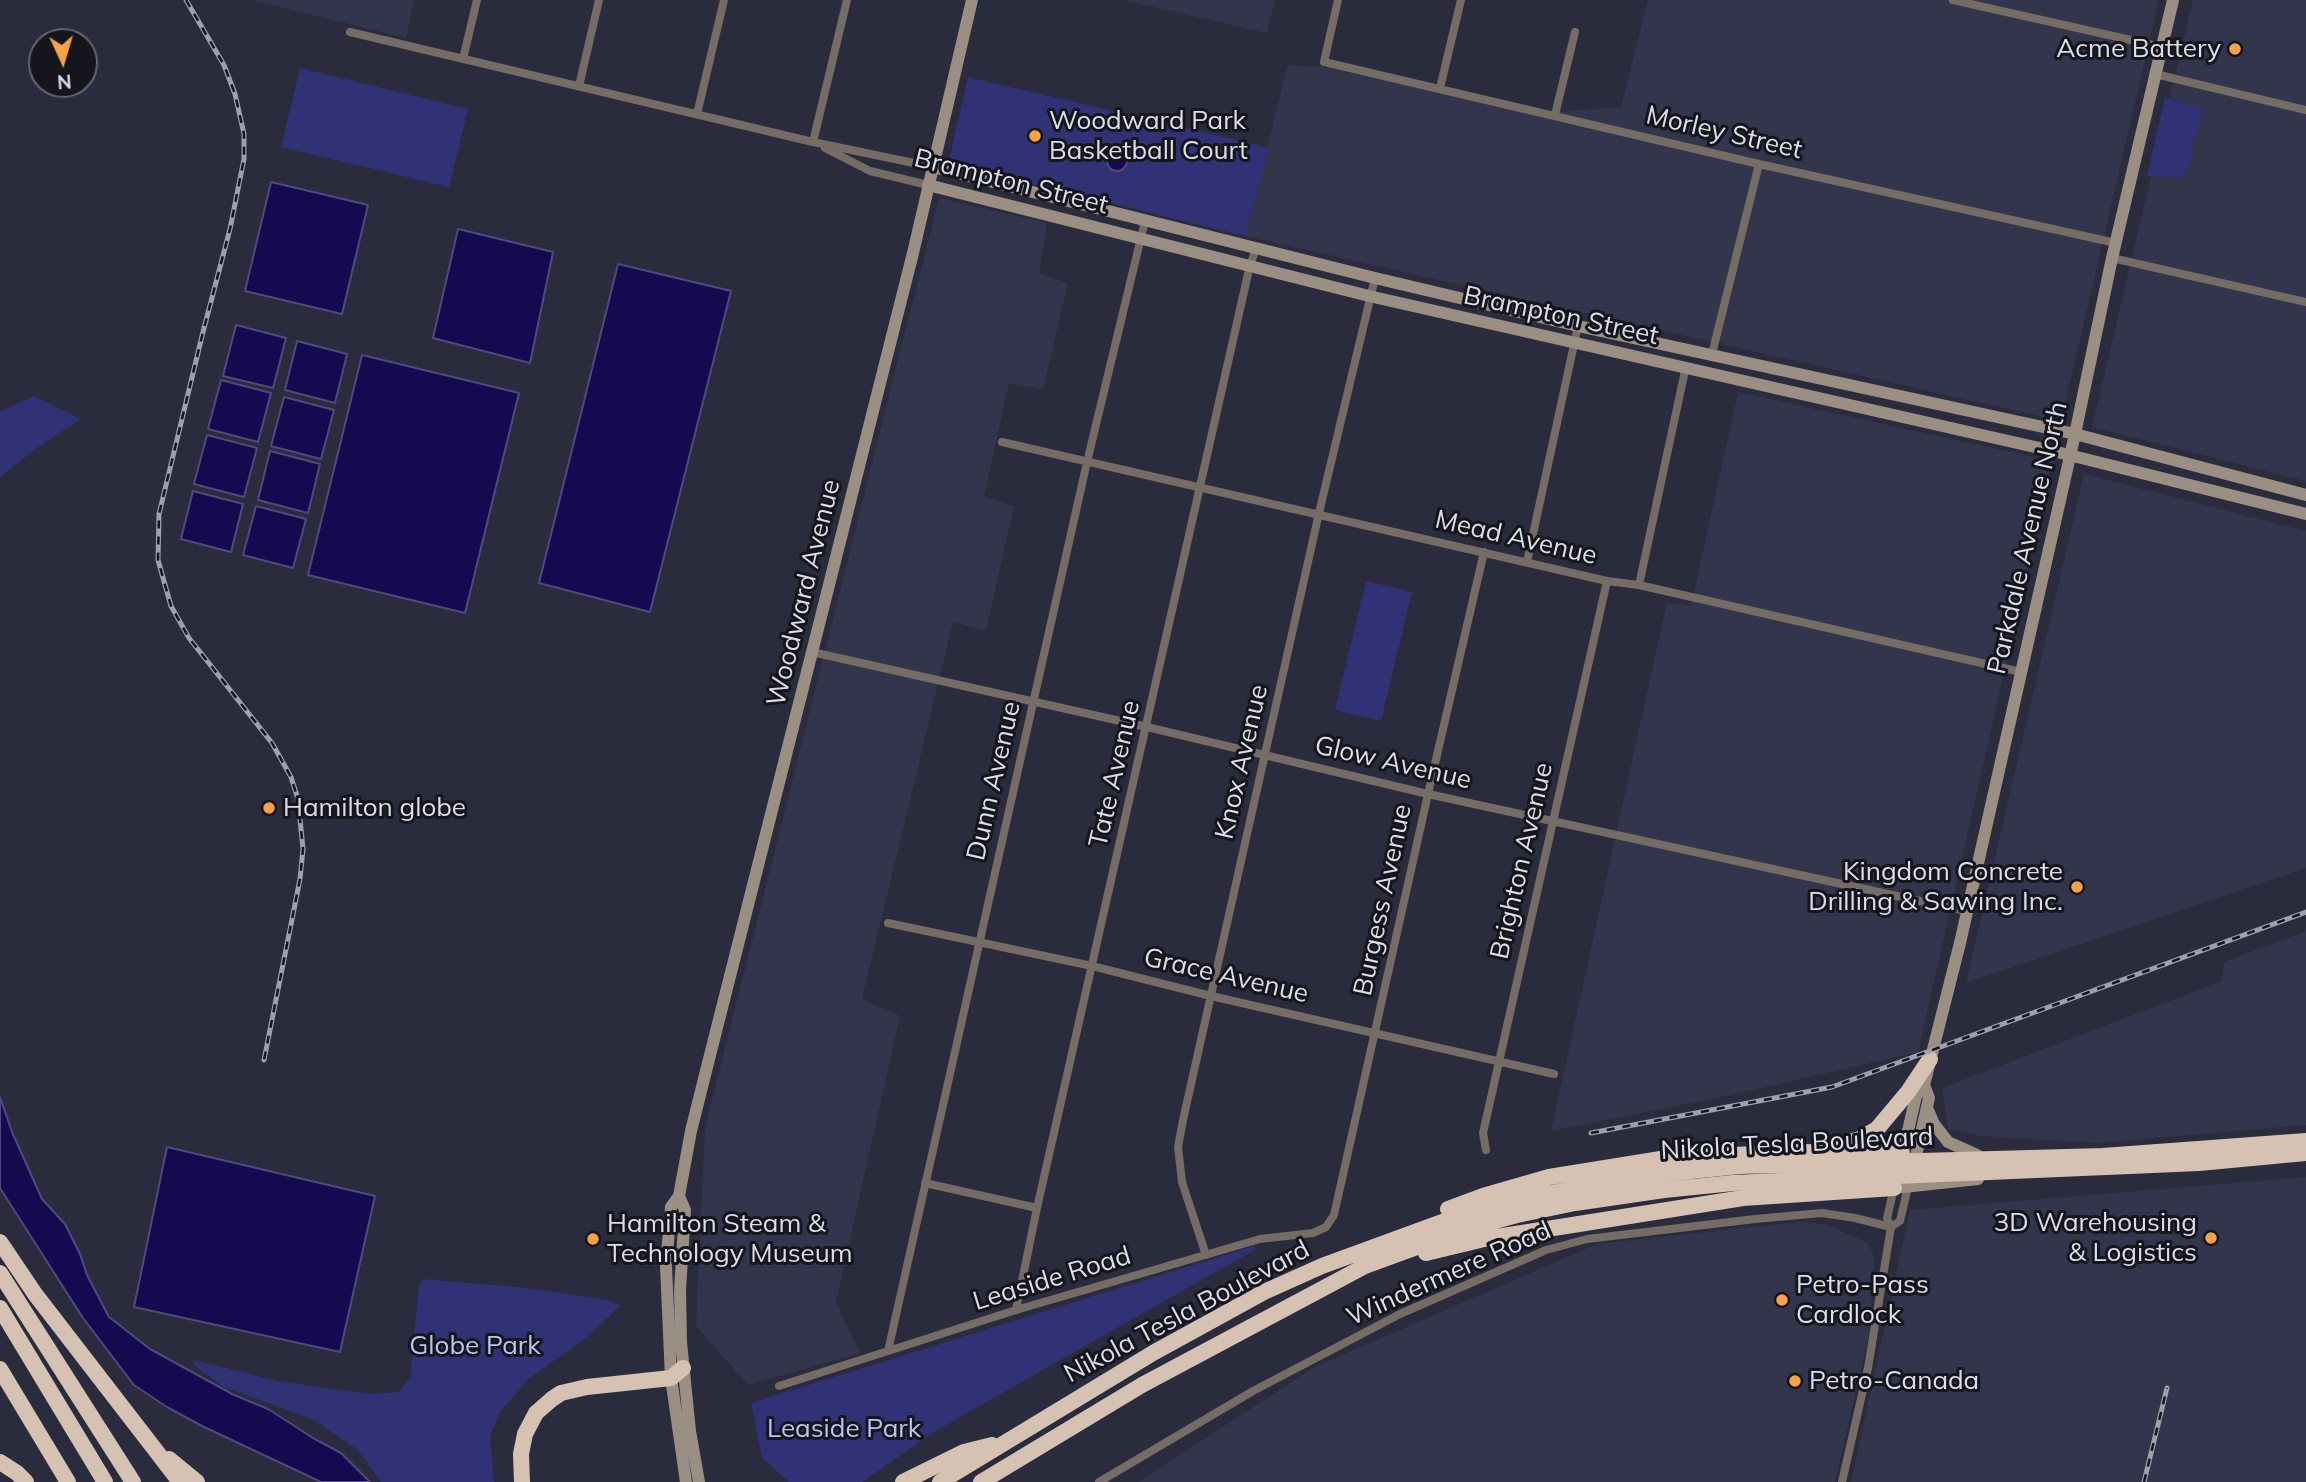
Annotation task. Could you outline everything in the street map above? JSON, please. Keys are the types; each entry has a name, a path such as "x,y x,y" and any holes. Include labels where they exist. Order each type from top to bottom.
{"highway":[{"path":"1801,1152 1860,1139 1877,1129 1908,1092 1930,1059"},
{"name":"Nikola Tesla Boulevard","path":"981,1482 1142,1385 1330,1283 1399,1252 1469,1228 1740,1166 2103,1156 2306,1143"},
{"path":"1322,1266 1359,1243 1483,1196 1549,1177 1667,1158 1801,1152 1908,1163"},
{"name":"Nikola Tesla Boulevard","path":"940,1482 1153,1353 1264,1292 1322,1266 1464,1214 1513,1200 1663,1182 1733,1183 2199,1163 2306,1153"},
{"path":"1822,1192 1908,1163"},
{"path":"1330,1283 1406,1257 1484,1239 1742,1198 1901,1188"},
{"path":"0,1242 35,1294 180,1482"},
{"path":"0,1273 133,1482"},
{"path":"0,1308 105,1482"},
{"path":"0,1368 68,1482"},
{"path":"522,1482 521,1454 525,1434 536,1413 552,1399 561,1393 587,1387 677,1373"},
{"path":"1003,1482 1097,1420 1142,1385"},
{"path":"903,1482 964,1452 1014,1438"},
{"path":"156,1449 197,1482"},
{"path":"0,1462 26,1482"}],"main road":[{"name":"Woodward Avenue","path":"686,1482 666,1252 671,1207 679,1196 691,1131 929,185 972,0"},
{"name":"Parkdale Avenue North","path":"1908,1163 1916,1096 1924,1085 1966,911 2075,434 2112,258 2173,0"},
{"name":"Brampton Street","path":"933,167 1256,249 1578,326 2075,434 2306,495"},
{"name":"Brampton Street","path":"929,185 1368,296 2070,455 2306,514"},
{"path":"2262,485 2262,503"},
{"name":"Parkdale Avenue North","path":"1901,1188 1927,1108 1929,1098 1924,1085"},
{"path":"1927,1108 1934,1124 1948,1142 1977,1155"},
{"path":"1901,1188 2029,1174 2063,1163 2306,1143"},
{"path":"1908,1163 1977,1155 2029,1156 2063,1163"},
{"path":"1908,1163 2029,1156"},
{"name":"Woodward Avenue","path":"677,1373 699,1482"}],"street":[{"path":"463,59 477,0"},
{"path":"579,86 600,0"},
{"path":"697,114 724,0"},
{"path":"813,142 847,0"},
{"name":"Morley Street","path":"1338,0 1324,62 1759,164 2116,243"},
{"path":"1440,88 1461,0"},
{"path":"1953,0 2162,47"},
{"name":"Brampton Street","path":"351,32 813,142 933,167"},
{"path":"1555,115 1575,32"},
{"path":"2155,74 2306,110"},
{"name":"Brampton Street","path":"813,142 870,171 929,185"},
{"path":"1713,354 1759,164"},
{"name":"Dunn Avenue","path":"888,1351 1087,462 1145,221"},
{"name":"Tate Avenue","path":"1016,1310 1250,265 1256,249"},
{"path":"2112,258 2306,302"},
{"name":"Knox Avenue","path":"1206,1255 1182,1182 1178,1147 1182,1120 1368,296 1375,278"},
{"path":"1527,562 1578,326"},
{"path":"1639,585 1686,366"},
{"name":"Mead Avenue","path":"1002,442 1607,581 1639,585 2021,672"},
{"name":"Burgess Avenue","path":"1334,1215 1484,552"},
{"name":"Brighton Avenue","path":"1486,1150 1483,1133 1607,581"},
{"name":"Glow Avenue","path":"812,652 1147,727 1428,794 1966,911"},
{"name":"Grace Avenue","path":"888,923 1092,965 1211,996 1554,1074"},
{"path":"925,1183 1037,1208"},
{"name":"Parkdale Avenue North","path":"1842,1482 1868,1368 1891,1227 1887,1218 1901,1188"},
{"name":"Parkdale Avenue North","path":"1891,1227 1900,1221 1901,1188"},
{"name":"Windermere Road","path":"1099,1482 1253,1391 1400,1314 1546,1250 1587,1239 1822,1213 1891,1227"},
{"name":"Leaside Road","path":"779,1386 1016,1310 1260,1239 1313,1233 1326,1227 1334,1215"}],"shaded area":[{"path":"252,0 414,0 406,38"},
{"path":"1124,0 1275,0 1267,33"},
{"path":"1648,0 2159,0 2061,421 1245,236 1288,65 1322,67 1539,113 1621,107"},
{"path":"2193,0 2306,0 2306,481 2092,427"},
{"path":"1113,151 1121,151 1127,161 1121,171 1113,171 1107,165 1107,157"},
{"path":"271,182 368,205 342,314 245,291"},
{"path":"939,198 1047,223 1039,273 1068,283 1043,390 1009,383 984,497 1014,506 986,631 953,622 862,999 900,1016 836,1302 860,1353 748,1385 696,1326 705,1128"},
{"path":"458,229 553,252 530,363 433,338"},
{"path":"618,264 731,291 650,612 539,583"},
{"path":"236,325 286,338 273,388 223,376"},
{"path":"297,341 347,354 335,403 285,390"},
{"path":"362,355 519,393 465,613 308,575"},
{"path":"221,380 271,393 258,442 208,429"},
{"path":"1738,392 2052,461 1918,1052 1731,1095 1551,1131 1667,602 1691,606"},
{"path":"284,397 334,410 321,459 271,446"},
{"path":"207,435 257,448 244,497 194,484"},
{"path":"270,451 320,464 308,513 258,500"},
{"path":"2084,474 2306,531 2306,868 1966,983"},
{"path":"193,491 243,504 231,552 181,539"},
{"path":"256,506 306,519 293,568 243,555"},
{"path":"2306,931 2306,1125 2098,1143 1981,1136 1948,1129 1942,1088 2222,981 2224,962"},
{"path":"0,1097 12,1132 42,1199 65,1224 109,1317 150,1349 234,1395 268,1409 341,1453 370,1482 321,1482 202,1426 134,1385 83,1318 0,1188"},
{"path":"167,1147 375,1196 340,1352 134,1307"},
{"path":"2306,1177 2306,1482 1851,1482 1910,1210"},
{"path":"1798,1222 1828,1225 1868,1243 1873,1254 1869,1335 1835,1482 1138,1482 1315,1367 1597,1244"}],"green space":[{"path":"300,68 468,109 449,187 281,147"},
{"path":"968,77 1269,148 1245,236 954,165 950,157"},
{"path":"2165,97 2203,108 2185,178 2147,176"},
{"path":"34,396 81,419 38,447 0,477 0,412"},
{"path":"1366,581 1412,592 1381,721 1335,710"},
{"name":"Leaside Park","path":"1254,1246 1256,1249 937,1430 862,1482 789,1482 762,1458 751,1403"},
{"name":"Globe Park","path":"424,1279 526,1288 607,1300 620,1306 585,1339 529,1378 499,1413 490,1437 494,1482 381,1482 358,1450 314,1420 222,1386 194,1365 194,1360 277,1381 370,1394 398,1392 410,1378 419,1285"}],"railway":[{"path":"186,0 224,65 235,94 244,134 244,159 230,229 159,514 158,560 171,606 189,638 272,743 291,777 298,799 303,849 300,879 264,1060"},
{"path":"1591,1133 1832,1087 2306,912"},
{"path":"2144,1482 2167,1388"}],"place":[{"name":"Acme Battery","path":"2235,49"},
{"name":"Woodward Park Basketball Court","path":"1035,136"},
{"name":"Hamilton globe","path":"269,808"},
{"name":"Kingdom Concrete Drilling & Sawing Inc.","path":"2077,887"},
{"name":"3D Warehousing & Logistics","path":"2211,1238"},
{"name":"Hamilton Steam & Technology Museum","path":"593,1239"},
{"name":"Petro-Pass Cardlock","path":"1782,1300"},
{"name":"Petro-Canada","path":"1795,1381"}]}
